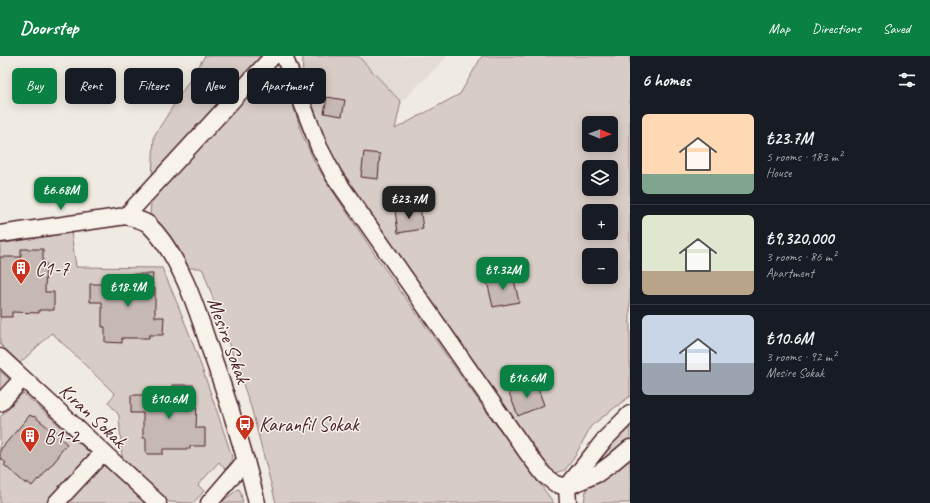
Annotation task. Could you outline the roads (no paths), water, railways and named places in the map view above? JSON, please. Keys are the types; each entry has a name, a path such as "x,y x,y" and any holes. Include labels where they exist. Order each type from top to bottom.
{"street":[{"path":"0,234 126,216 274,56"},
{"path":"284,56 319,147 334,176 544,475 556,484 567,487 597,474 630,448"},
{"name":"Mesire Sokak","path":"126,216 147,223 160,237 178,268 204,330 233,416 257,503"},
{"name":"Kıran Sokak","path":"0,357 158,503"},
{"path":"0,403 23,378"},
{"path":"568,503 567,487 605,439 630,414"},
{"path":"56,503 97,459"},
{"path":"210,503 246,460"}],"place":[{"name":"C1-7","path":"21,285"},
{"name":"Karanfil Sokak","path":"245,441"},
{"name":"B1-2","path":"30,453"}]}
